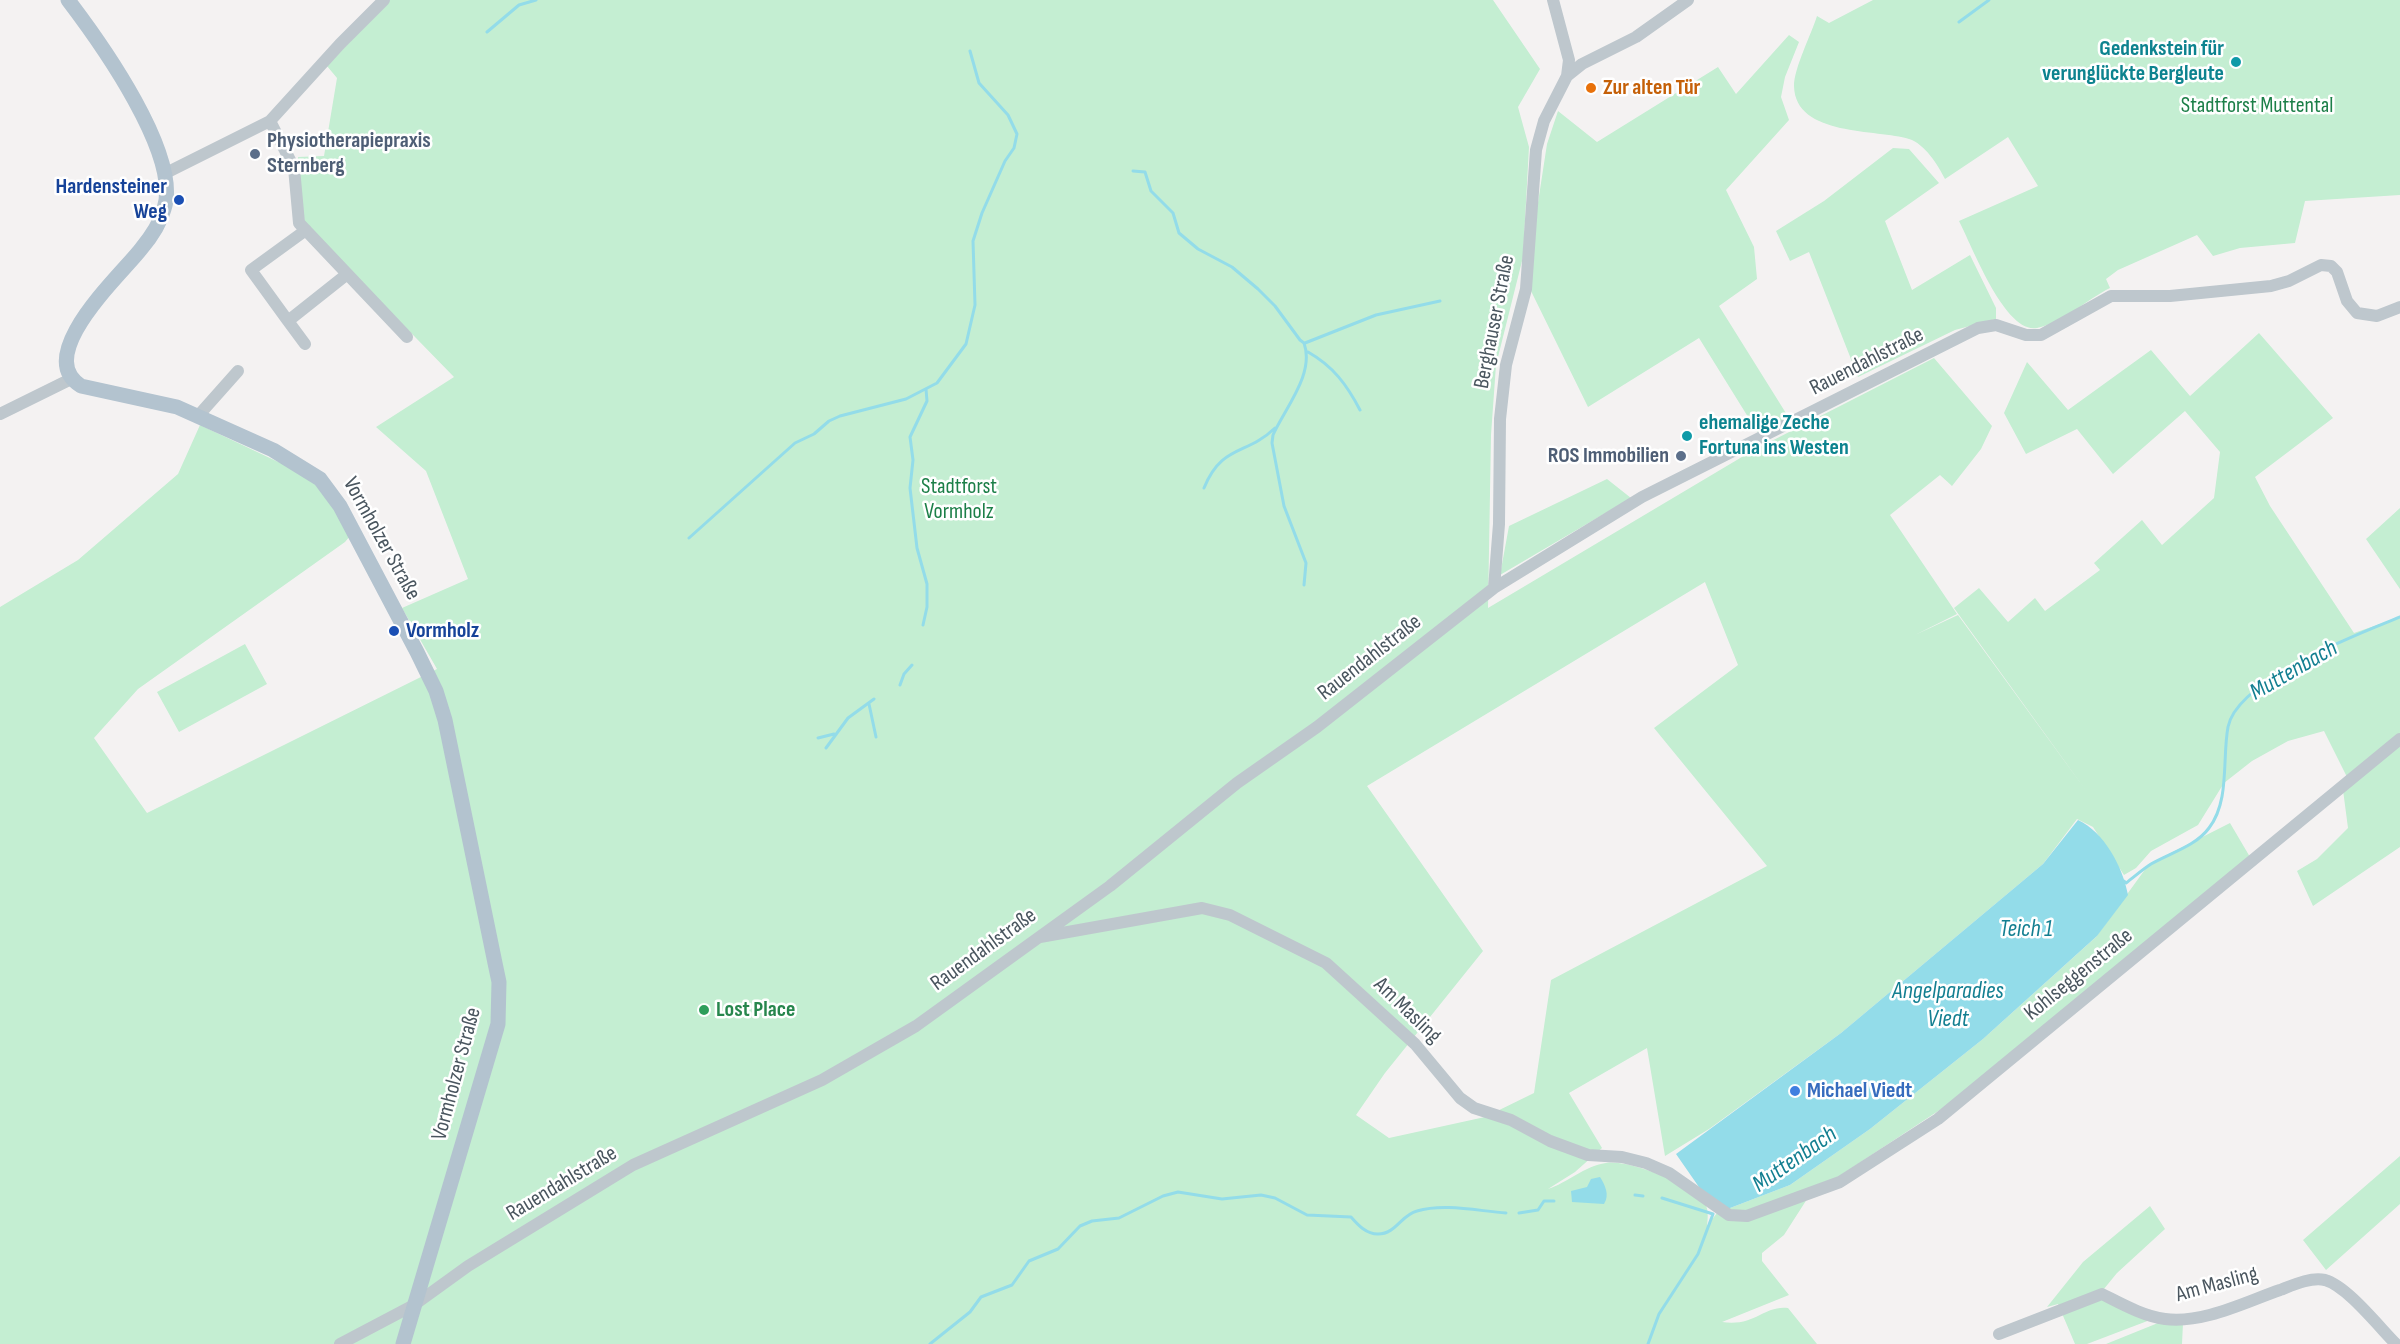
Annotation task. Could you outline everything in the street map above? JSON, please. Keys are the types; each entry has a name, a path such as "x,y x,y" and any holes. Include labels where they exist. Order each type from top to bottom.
{"main road":[{"path":"68,0 112,61 154,142 166,173 168,193 156,229 86,314 70,341 66,360 71,379"},
{"name":"Vormholzer Straße","path":"71,379 81,386 166,405 198,416 298,463 327,486 422,660 436,691 495,963 499,1001 498,1024 403,1344"}],"street":[{"path":"166,173 270,121 340,44 384,0"},
{"path":"1553,0 1569,60 1567,76"},
{"path":"1567,76 1582,64 1636,37 1688,0"},
{"name":"Berghauser Straße","path":"1494,588 1499,524 1500,419 1508,356 1526,289 1536,150 1544,121 1567,76"},
{"path":"270,121 294,168 296,217 346,275 407,337"},
{"path":"305,344 251,270 306,230"},
{"name":"Rauendahlstraße","path":"340,1344 414,1305 468,1266 633,1165 822,1080 916,1026 1110,886 1237,783 1317,727 1494,588 1642,497 1978,328 1996,325 2026,335 2041,335 2110,296 2169,296 2271,286 2289,281 2321,265 2331,266 2337,272 2347,301 2357,313 2377,316 2400,307"},
{"path":"288,321 346,275"},
{"path":"198,416 238,371"},
{"path":"0,414 71,379"},
{"name":"Kohlseggenstraße","path":"1729,1215 1747,1216 1840,1182 1938,1119 2400,739"},
{"name":"Am Masling","path":"1035,938 1202,908 1230,915 1326,963 1415,1044 1460,1098 1474,1108 1511,1120 1551,1141 1588,1155 1622,1157 1646,1162 1669,1173 1729,1215"},
{"name":"Am Masling","path":"1999,1334 2102,1294 2139,1312 2165,1319 2182,1319 2215,1312 2297,1284 2324,1280 2339,1287 2396,1344"}],"green space":[{"name":"Stadtforst Vormholz","path":"389,0 1493,0 1540,69 1518,107 1529,147 1523,257 1496,365 1491,435 1488,608 1752,451 1934,358 1992,426 1981,449 1952,486 1940,475 1890,515 1957,614 1915,635 1958,615 2087,792 1954,608 1979,588 2008,622 2035,598 2045,611 2100,570 2094,563 2142,520 2162,545 2214,498 2220,452 2185,411 2113,474 2077,429 2026,454 2004,413 2027,362 2068,410 2151,350 2190,396 2259,333 2333,418 2255,477 2270,506 2354,633 2400,617 2400,735 2347,777 2324,731 2288,741 2252,761 2224,783 2198,825 2151,851 2136,868 2124,875 2093,827 2077,819 2043,864 1841,1033 1709,1129 1665,1156 1647,1048 1569,1093 1602,1148 1575,1172 1548,1189 1583,1171 1606,1163 1642,1168 1696,1193 1706,1206 1707,1226 1717,1213 1790,1185 1870,1129 1983,1039 2096,937 2149,864 2230,823 2250,857 1961,1096 1809,1196 1784,1235 1762,1253 1762,1261 1789,1295 1722,1322 1743,1322 1772,1310 1788,1308 1817,1344 0,1344 0,607 78,560 178,474 200,425 308,476 330,501 350,536 345,542 138,689 94,738 147,813 437,669 402,608 468,579 426,471 376,427 454,377 302,221 298,157 324,156 337,78 327,66","holes":["1705,582 1738,665 1654,728 1767,866 1551,980 1534,1093 1485,1117 1389,1138 1356,1115 1385,1073 1483,951 1367,786"]},
{"name":"Stadtforst Muttental","path":"1873,0 2400,0 2400,195 2305,201 2295,243 2240,248 2213,256 2197,235 2118,270 2106,279 2110,288 2056,321 2037,328 2025,326 2013,317 1991,286 1959,221 2038,186 2008,137 1945,179 1930,156 1915,142 1895,136 1840,128 1823,123 1808,114 1798,103 1794,86 1795,79 1817,16 1829,23"},
{"path":"1789,35 1799,42 1785,77 1781,97 1789,120 1726,190 1754,247 1757,279 1719,306 1789,418 1758,433 1699,338 1588,407 1531,291 1537,209 1547,144 1558,111 1597,142 1718,67 1736,94"},
{"path":"1893,148 1909,149 1939,183 1885,221 1912,290 1970,255 1996,308 1996,319 1955,330 1858,377 1809,252 1790,261 1776,231 1824,201"},
{"path":"1607,479 1631,498 1500,575 1509,526"},
{"path":"2400,508 2400,589 2366,539"},
{"path":"245,644 267,684 179,732 157,692"},
{"path":"2400,743 2400,847 2313,906 2297,871 2317,859 2348,828 2343,790"},
{"path":"2400,1156 2400,1204 2326,1270 2303,1240"},
{"path":"2150,1206 2165,1229 2117,1273 2099,1295 2150,1320 2087,1344 2075,1344 2058,1304 2047,1307 2083,1262"},
{"path":"2158,1323 2183,1323 2182,1344 2106,1344"}],"water":[{"name":"Angelparadies Viedt","path":"2078,820 2096,833 2111,852 2122,873 2128,895 2097,936 1983,1039 1870,1129 1790,1185 1717,1213 1676,1154 1841,1033 2043,864"},
{"path":"1600,1177 1607,1194 1604,1204 1572,1202 1571,1191 1587,1187 1591,1179"}],"waterway":[{"path":"487,32 519,5 536,0"},
{"path":"1959,22 1989,0"},
{"path":"689,538 795,443 814,434 829,421 840,416 906,399 937,383 966,344 975,305 973,241 982,213 1005,161 1014,148 1017,134 1008,115 979,83 970,51"},
{"path":"1133,171 1145,172 1151,191 1173,213 1179,233 1198,249 1232,267 1258,289 1275,306 1304,343 1306,355 1302,379 1273,435 1272,443 1284,506 1306,563 1304,585"},
{"path":"1305,343 1376,315 1440,301"},
{"path":"1308,352 1325,363 1338,377 1360,410"},
{"path":"923,625 927,607 927,584 917,548 910,488 913,460 910,437 927,401 926,389"},
{"path":"1204,488 1211,474 1227,457 1264,437 1275,428"},
{"name":"Muttenbach","path":"2124,881 2126,883 2151,864 2197,840 2209,828 2216,817 2223,793 2228,727 2236,709 2253,692 2275,676 2329,647 2400,617"},
{"path":"900,685 904,674 912,665"},
{"path":"826,748 848,718 874,699"},
{"path":"869,704 876,737"},
{"path":"818,738 834,734"},
{"path":"930,1344 970,1312 981,1297 1012,1285 1029,1261 1058,1249 1080,1226 1092,1221 1119,1218 1163,1196 1178,1192 1222,1199 1261,1195 1275,1198 1307,1215 1351,1217 1359,1226 1374,1234 1389,1231 1411,1213 1427,1209 1450,1208 1506,1213"},
{"path":"1635,1195 1643,1196"},
{"name":"Muttenbach","path":"1648,1344 1659,1314 1698,1254 1713,1214 1662,1198"},
{"path":"1519,1213 1538,1210 1544,1201 1554,1201"}],"place":[{"name":"Gedenkstein für verunglückte Bergleute","path":"2236,62"},
{"name":"Zur alten Tür","path":"1591,88"},
{"name":"Physiotherapiepraxis Sternberg","path":"255,154"},
{"name":"Hardensteiner Weg","path":"179,200"},
{"name":"ehemalige Zeche Fortuna ins Westen","path":"1687,436"},
{"name":"ROS Immobilien","path":"1681,456"},
{"name":"Vormholz","path":"394,631"},
{"name":"Lost Place","path":"704,1010"},
{"name":"Michael Viedt","path":"1795,1091"}],"water label":[{"name":"Teich 1","path":"2026,930"}]}
